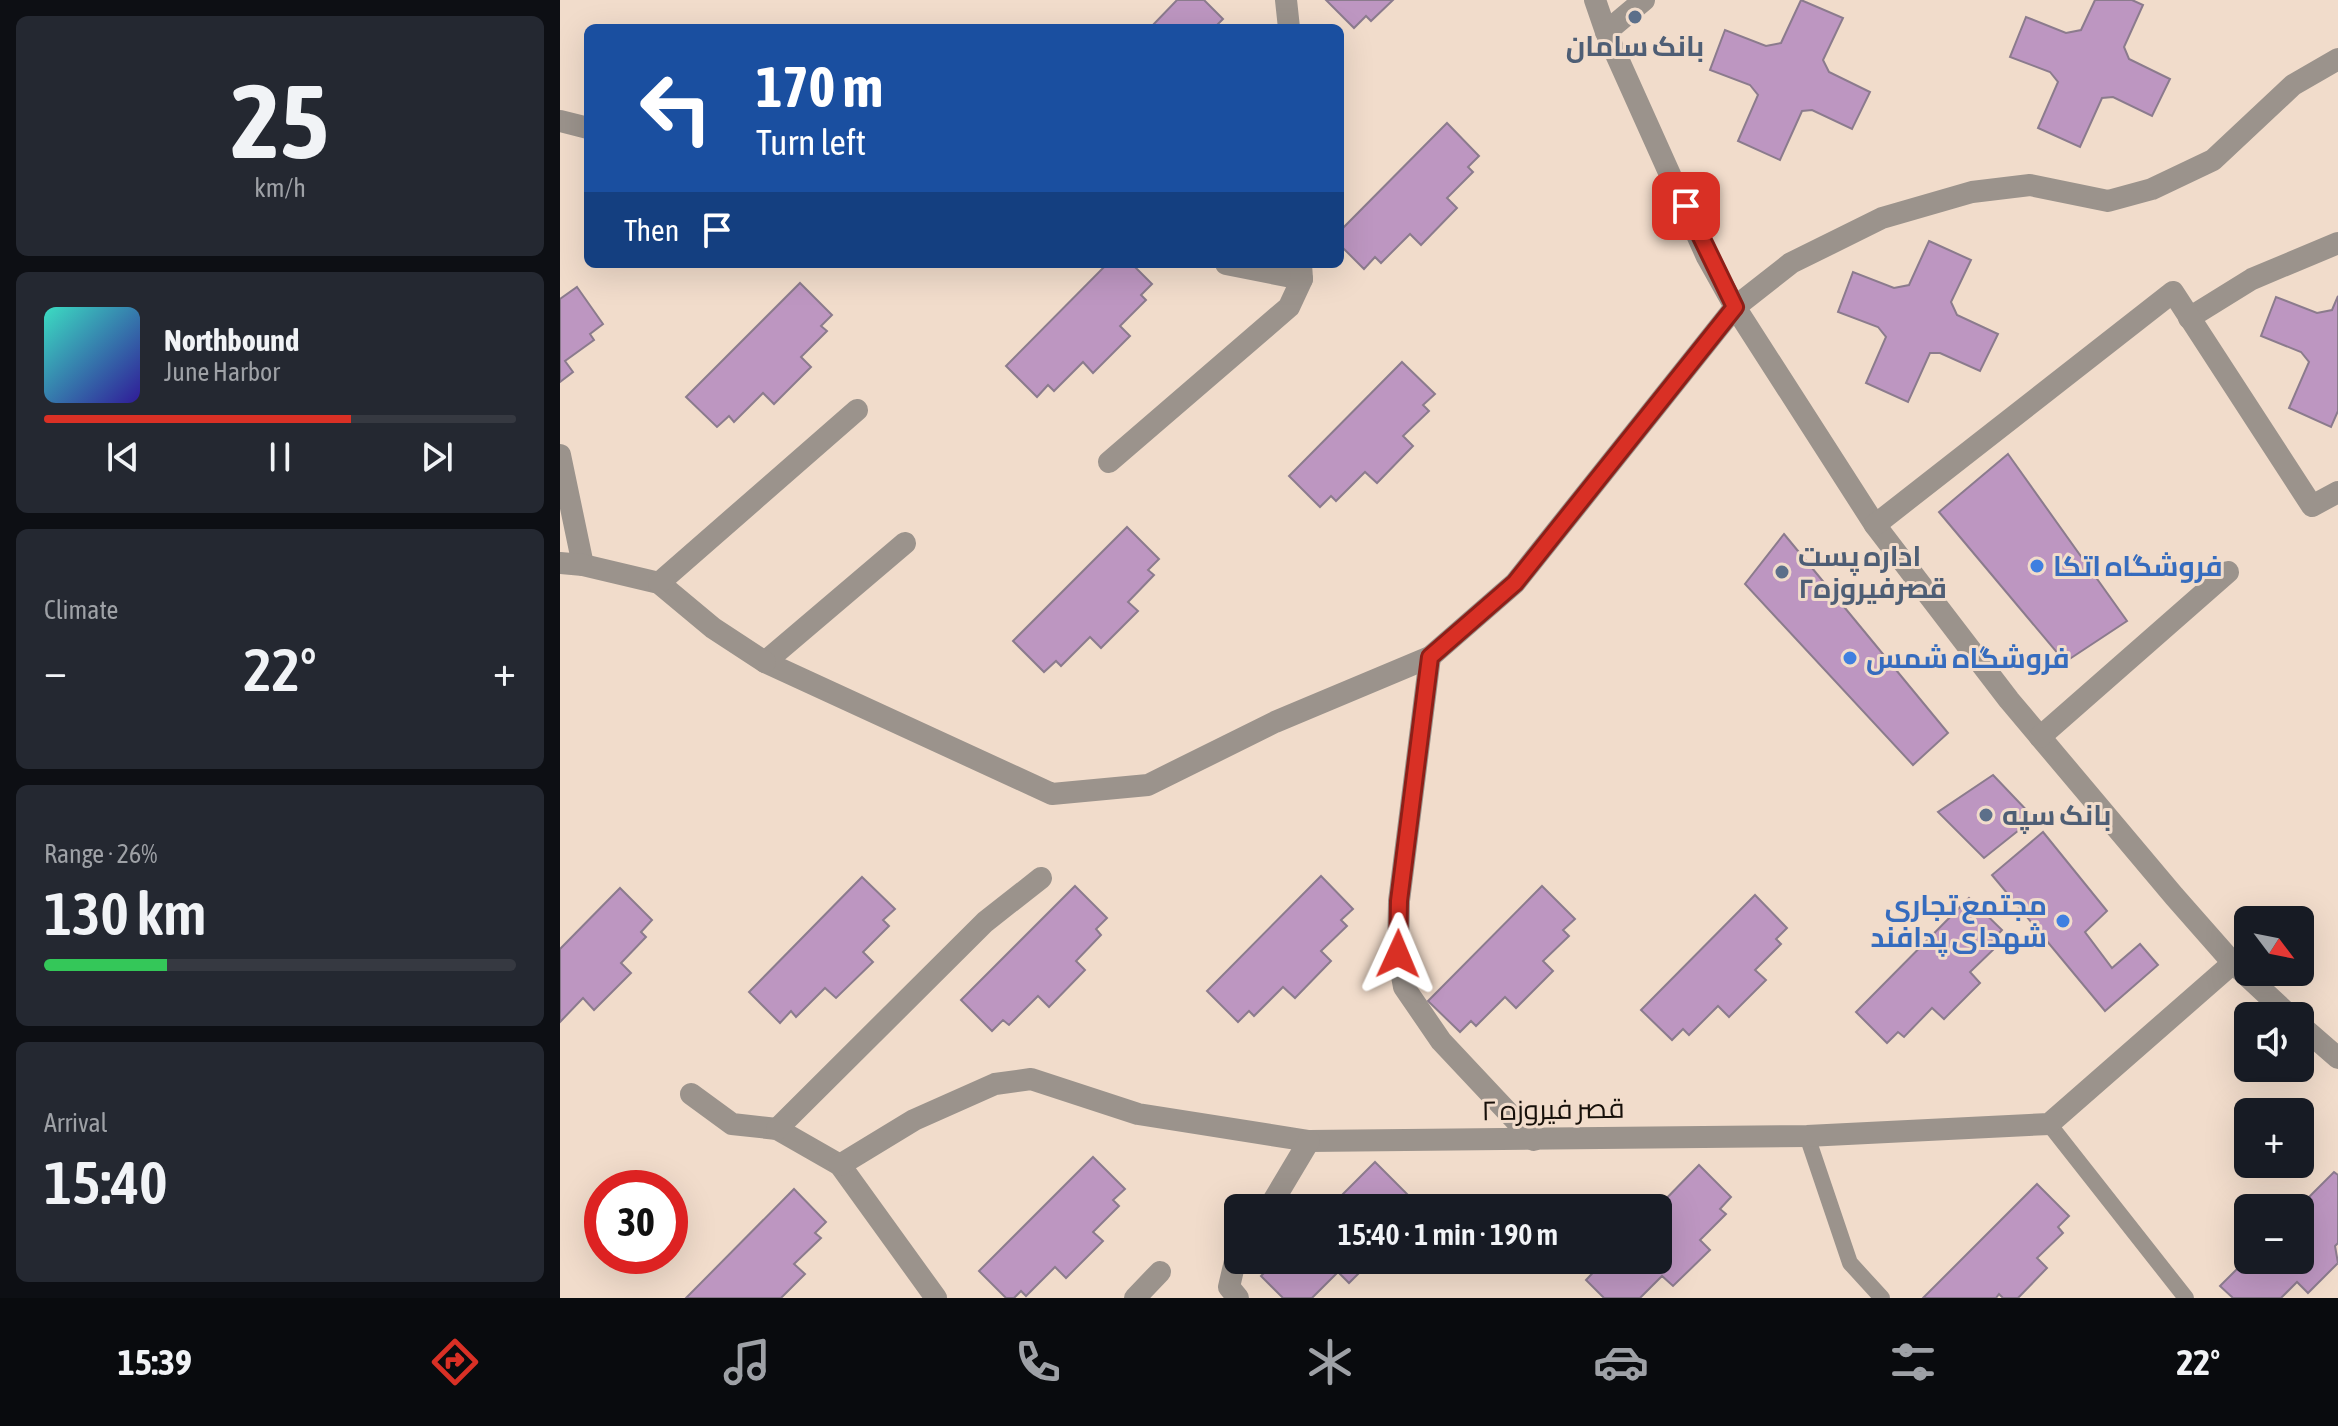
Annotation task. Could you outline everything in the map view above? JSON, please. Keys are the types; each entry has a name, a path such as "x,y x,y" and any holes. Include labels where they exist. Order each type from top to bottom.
{"street":[{"path":"1286,0 1289,24"},
{"path":"1595,0 1606,32 1707,257 1735,307 1875,525 2040,737 2233,963 2275,1002"},
{"path":"1606,32 1644,0"},
{"path":"560,455 571,564 659,583 713,628 765,662 1052,794 1148,785 1275,722 1430,657 1515,583 1735,307 1791,263 1882,218 1972,192 2030,185 2108,201 2152,189 2213,160 2293,85 2338,59"},
{"path":"560,121 584,127"},
{"path":"2189,318 2252,279 2338,243"},
{"path":"1109,462 1289,307 1301,272 1264,268"},
{"path":"1875,525 2173,292 2312,506 2338,492"},
{"path":"659,583 857,410"},
{"path":"765,662 905,543"},
{"path":"2040,737 2228,572"},
{"path":"1430,657 1399,901 1398,954 1404,987 1441,1041 1534,1140"},
{"path":"777,1129 985,922 1041,878"},
{"path":"2049,1124 2233,963"},
{"path":"2314,1037 2338,1058"},
{"name":"قصر فیروزه ۲","path":"840,1165 927,1114 995,1084 1031,1079 1138,1114 1191,1125 1309,1141 1807,1136 2049,1124"},
{"path":"691,1094 732,1124 777,1129 840,1165 936,1298"},
{"path":"1277,1194 1309,1141"},
{"path":"1135,1298 1160,1272"},
{"path":"1232,1274 1229,1287 1238,1298"}],"lane":[{"path":"2049,1124 2186,1298"},
{"path":"1807,1136 1850,1263 1882,1298"}],"building":[{"path":"1177,0 1204,0 1223,19 1218,24 1154,24"},
{"path":"1326,0 1393,0 1371,21 1366,16 1354,28"},
{"path":"1801,0 1843,18 1823,60 1829,72 1870,92 1852,129 1812,110 1802,111 1780,160 1738,141 1758,95 1750,85 1710,70 1725,30 1766,46 1781,43"},
{"path":"2095,0 2132,0 2143,5 2124,47 2129,59 2170,79 2152,116 2113,97 2102,98 2080,147 2038,128 2058,82 2050,72 2010,57 2026,17 2066,33 2081,30"},
{"path":"1447,123 1479,156 1468,167 1473,172 1447,198 1457,208 1421,245 1410,234 1381,263 1375,257 1364,269 1344,249 1344,227"},
{"path":"1929,241 1971,260 1951,302 1957,315 1998,334 1980,371 1940,353 1930,353 1908,402 1866,383 1886,337 1878,327 1838,312 1853,272 1894,288 1909,285"},
{"path":"1103,268 1136,268 1152,284 1141,295 1146,300 1120,326 1130,336 1093,373 1083,362 1054,391 1048,385 1037,397 1006,366"},
{"path":"800,283 832,315 821,326 827,331 801,357 811,367 774,404 763,393 734,422 729,416 717,427 686,397"},
{"path":"577,287 603,324 590,334 594,340 565,361 573,372 560,382 560,299"},
{"path":"2338,296 2338,411 2331,427 2289,408 2309,362 2301,352 2261,336 2276,297 2317,313 2332,310"},
{"path":"1402,362 1435,394 1423,405 1429,411 1403,436 1413,446 1377,483 1365,472 1336,501 1331,496 1320,507 1289,476"},
{"name":"فروشگاه اتکا","path":"2008,454 2127,621 2065,662 1939,512"},
{"path":"1127,527 1159,559 1148,570 1154,575 1128,602 1138,611 1101,648 1090,637 1061,666 1056,661 1044,672 1013,641"},
{"name":"فروشگاه شمس","path":"1784,534 1948,733 1913,765 1745,584"},
{"name":"بانک سپه","path":"1993,775 2034,818 1984,858 1938,812"},
{"name":"مجتمع تجاری شهدای پدافند","path":"2043,832 2107,911 2085,932 2112,968 2140,944 2158,965 2105,1011 1992,875"},
{"path":"1321,876 1353,909 1341,920 1347,926 1321,951 1331,961 1295,998 1283,987 1254,1016 1249,1011 1238,1022 1207,991"},
{"path":"862,877 895,909 883,920 889,926 863,952 873,962 836,998 825,988 796,1017 791,1011 780,1023 749,992"},
{"path":"1075,886 1107,918 1096,929 1101,935 1076,961 1085,970 1049,1007 1038,996 1009,1025 1003,1020 992,1031 961,1000"},
{"path":"1542,886 1575,919 1563,930 1569,936 1543,961 1553,971 1516,1008 1505,997 1476,1026 1471,1021 1460,1032 1428,1001"},
{"path":"620,888 652,920 641,932 646,937 621,963 631,973 594,1010 583,998 560,1022 560,949"},
{"path":"1755,895 1787,928 1776,939 1781,944 1755,970 1766,980 1729,1017 1718,1006 1689,1035 1683,1029 1672,1040 1641,1010"},
{"path":"1969,898 2002,930 1991,942 1996,947 1970,972 1980,983 1944,1019 1932,1008 1904,1037 1898,1032 1887,1043 1856,1012"},
{"path":"1093,1157 1125,1189 1113,1200 1119,1206 1093,1232 1103,1241 1066,1278 1055,1267 1026,1296 1021,1291 1014,1298 1006,1298 979,1271"},
{"path":"1375,1162 1407,1194 1343,1194"},
{"path":"1699,1165 1731,1197 1720,1209 1726,1214 1700,1240 1710,1250 1673,1286 1662,1276 1640,1298 1604,1298 1586,1280 1592,1274 1672,1274 1671,1194"},
{"path":"2334,1172 2338,1175 2338,1243 2335,1246 2338,1263 2308,1293 2297,1282 2281,1298 2233,1298 2220,1286 2234,1272 2314,1274 2312,1194"},
{"path":"2037,1184 2069,1216 2058,1227 2063,1233 2037,1258 2047,1268 2018,1298 2003,1298 1999,1294 1996,1298 1923,1298"},
{"path":"794,1189 826,1222 815,1233 821,1238 794,1264 805,1274 781,1298 686,1298"},
{"path":"1336,1274 1312,1298 1283,1298 1261,1276"},
{"path":"1340,1274 1358,1274 1349,1283"}],"place":[{"name":"بانک سامان","path":"1635,17"},
{"name":"فروشگاه اتکا","path":"2037,566"},
{"name":"اداره پست قصرفیروزه۲","path":"1782,572"},
{"name":"فروشگاه شمس","path":"1850,658"},
{"name":"بانک سپه","path":"1986,815"},
{"name":"مجتمع تجاری شهدای پدافند","path":"2063,921"}],"route":[{"path":"1398,954 1399,901 1430,657 1515,583 1735,307 1707,257 1686,206"}]}
